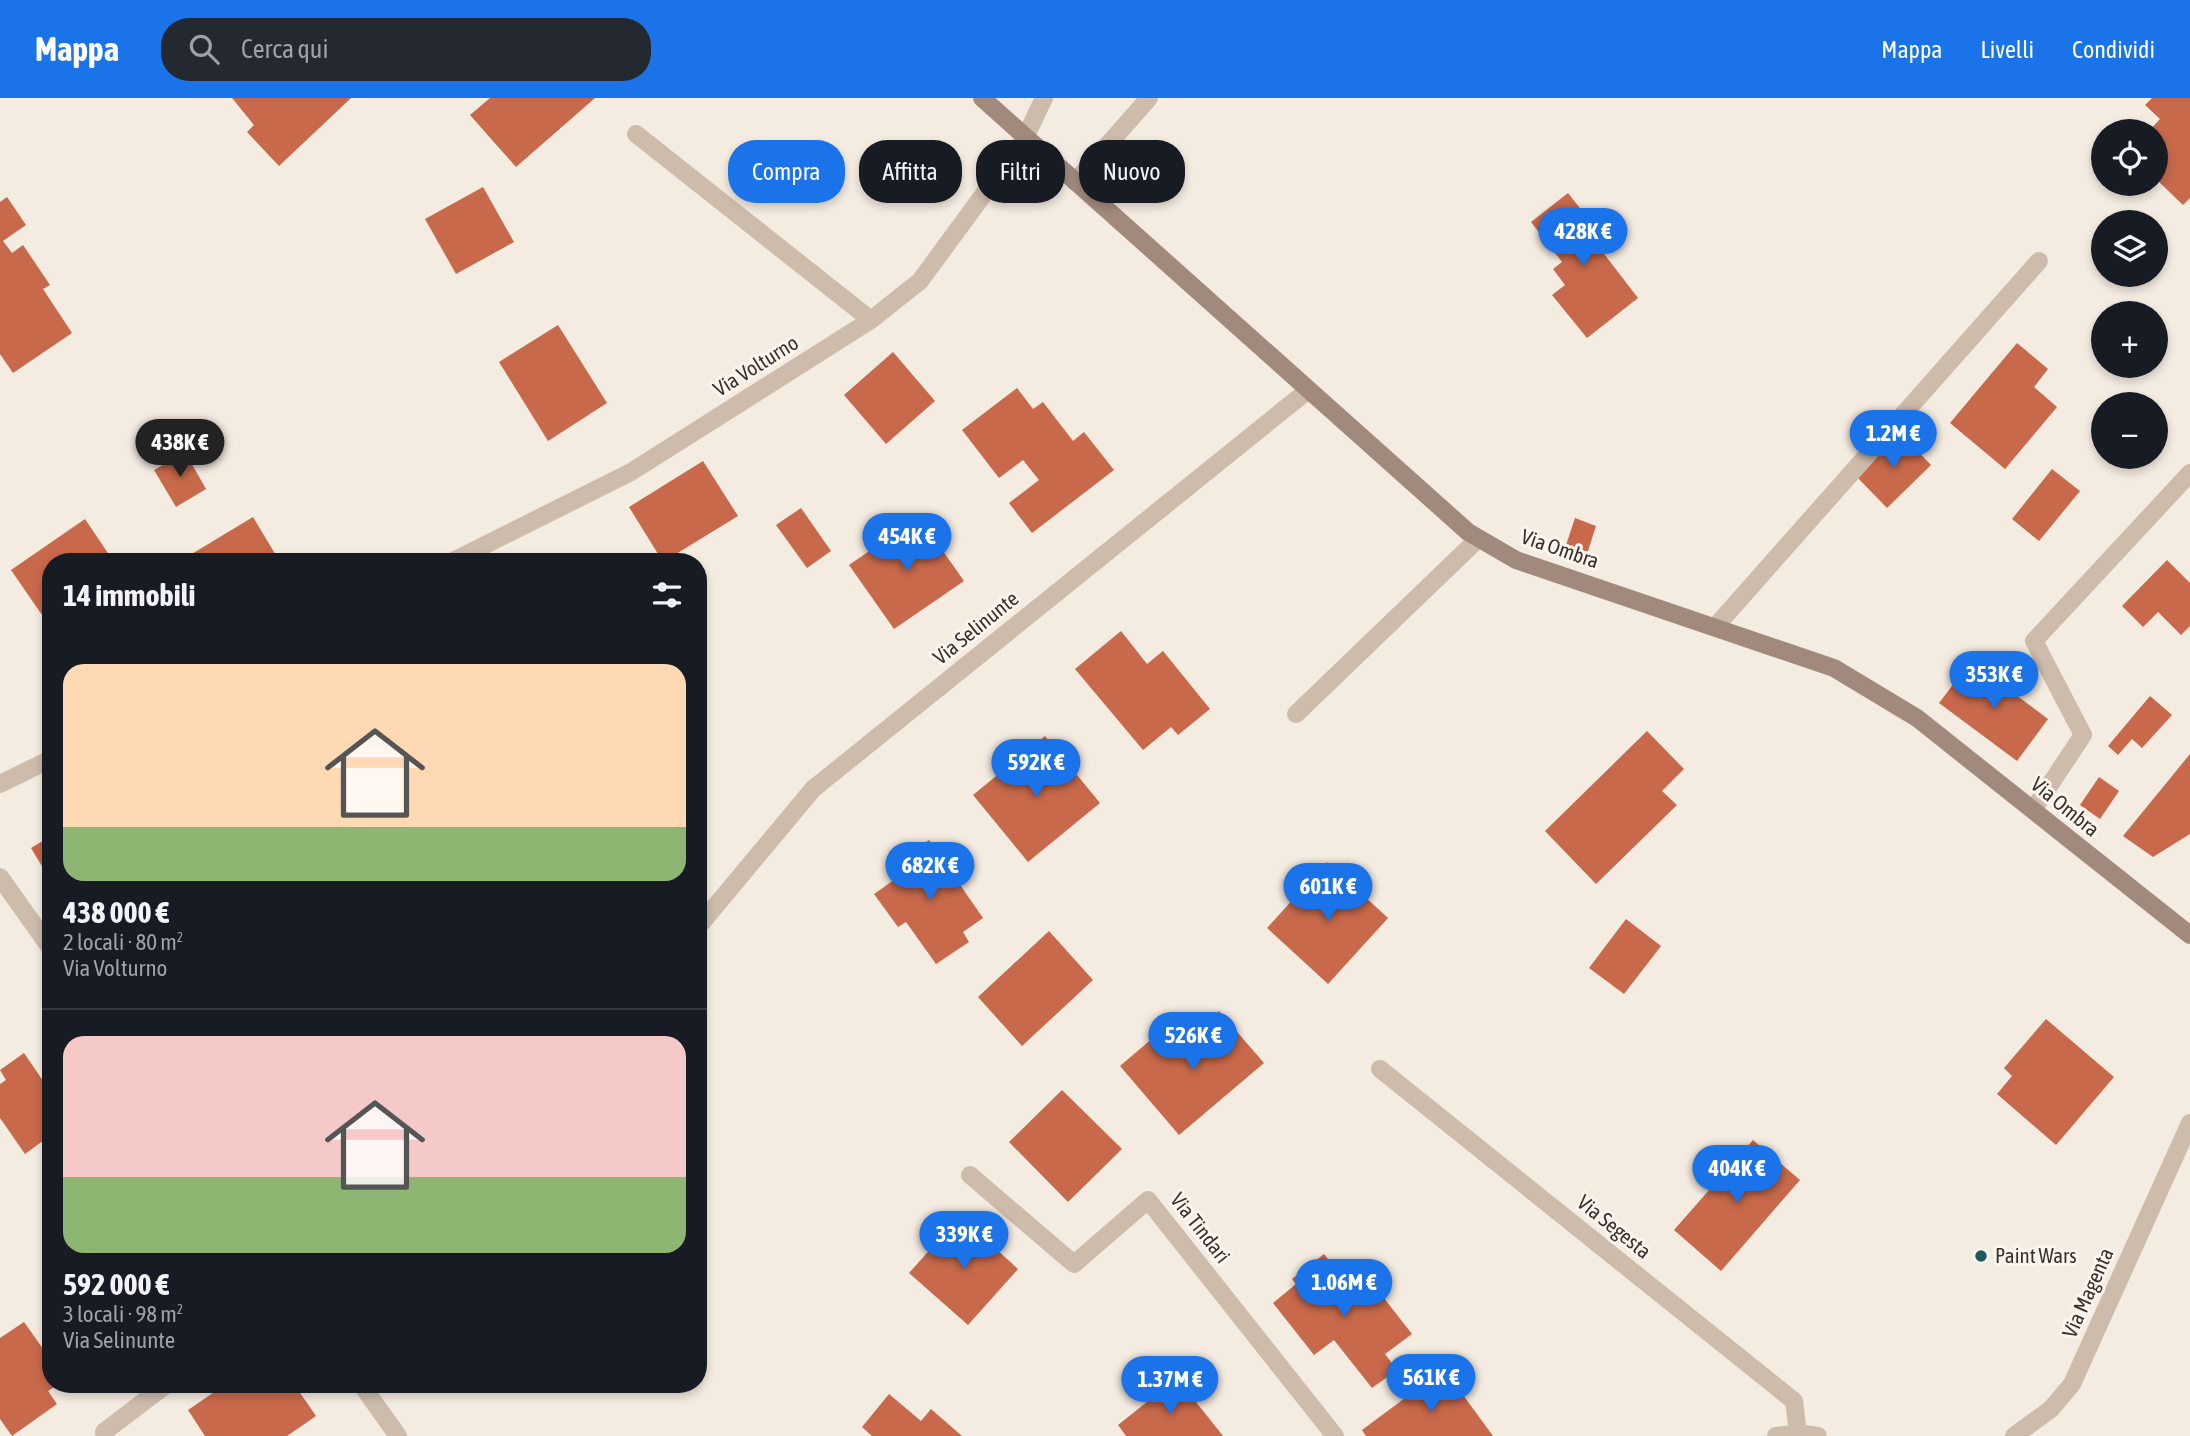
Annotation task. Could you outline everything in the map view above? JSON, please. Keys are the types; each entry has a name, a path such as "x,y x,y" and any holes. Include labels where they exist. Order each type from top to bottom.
{"main road":[{"name":"Via Ombra","path":"982,98 1307,391 1478,538 1516,560 1834,668 1872,689 1917,718 2190,936"}],"street":[{"name":"Via Volturno","path":"469,553 631,472 871,320 920,281 1025,138 1044,98"},
{"path":"1075,182 1149,98"},
{"path":"636,134 871,320"},
{"path":"1716,626 2039,261"},
{"name":"Via Selinunte","path":"707,916 813,789 1307,391"},
{"path":"2033,810 2083,735 2034,641 2190,472"},
{"path":"1296,714 1478,538"},
{"path":"0,785 42,764"},
{"path":"0,877 42,936"},
{"name":"Via Segesta","path":"1380,1069 1794,1401 1798,1433"},
{"name":"Via Magenta","path":"2014,1436 2051,1409 2072,1384 2184,1145 2190,1122"},
{"name":"Via Tindari","path":"970,1175 1074,1264 1149,1200 1335,1436"},
{"path":"104,1432 155,1393"},
{"path":"367,1393 398,1436"},
{"path":"1776,1436 1798,1433 1818,1436"}],"building":[{"path":"232,98 351,98 279,166 247,132 254,125"},
{"path":"490,98 595,98 516,167 470,115"},
{"path":"2152,98 2190,98 2190,198 2183,205 2168,191 2168,119 2160,119 2145,105"},
{"path":"483,187 514,242 456,274 425,219"},
{"path":"1568,193 1598,231 1591,237 1638,298 1587,338 1552,295 1565,285 1553,269 1562,262 1531,222"},
{"path":"7,197 26,225 3,241 12,253 23,245 50,285 43,289 72,333 13,373 0,354 0,202"},
{"path":"558,325 607,403 548,441 499,362"},
{"path":"2017,343 2048,369 2034,387 2057,407 2005,469 1950,423"},
{"path":"893,352 935,401 886,444 844,395"},
{"path":"1017,388 1033,409 1043,402 1073,441 1084,432 1114,470 1032,533 1009,503 1039,480 1023,460 999,478 962,430"},
{"path":"1899,432 1931,465 1887,508 1855,475"},
{"path":"185,452 206,489 176,507 154,470"},
{"path":"703,461 738,516 678,553 657,553 629,507"},
{"path":"2052,469 2080,491 2039,541 2012,519"},
{"path":"801,508 831,551 807,568 776,525"},
{"path":"253,517 275,553 193,553"},
{"path":"919,517 964,581 894,629 849,565"},
{"path":"1575,518 1596,526 1587,554 1566,545"},
{"path":"85,519 108,553 42,553 42,615 11,570"},
{"path":"2167,560 2190,583 2190,626 2181,635 2158,612 2143,627 2122,606"},
{"path":"1121,631 1147,664 1163,651 1210,709 1178,735 1171,727 1143,750 1075,669"},
{"path":"1971,661 2048,719 2017,761 1939,703"},
{"path":"2150,696 2172,715 2142,748 2132,739 2118,755 2108,746"},
{"path":"1647,731 1684,769 1662,791 1677,805 1596,884 1545,831"},
{"path":"1045,736 1100,803 1028,862 973,795"},
{"path":"2190,754 2190,834 2153,857 2123,836"},
{"path":"2099,777 2119,791 2100,819 2080,805"},
{"path":"929,840 983,918 963,932 969,942 936,964 906,922 898,927 874,894 901,875 894,864"},
{"path":"42,841 42,866 31,848"},
{"path":"1327,862 1388,918 1328,984 1267,928"},
{"path":"1626,919 1661,946 1624,994 1589,968"},
{"path":"1049,931 1093,980 1022,1046 978,997"},
{"path":"1219,1011 1264,1063 1179,1135 1120,1066 1154,1037 1169,1054"},
{"path":"2046,1019 2114,1077 2056,1145 1997,1094 2012,1076 2004,1068"},
{"path":"24,1053 42,1079 42,1142 25,1154 0,1118 0,1084 6,1080 0,1070"},
{"path":"1062,1090 1122,1149 1068,1202 1009,1142"},
{"path":"1753,1140 1800,1180 1721,1271 1674,1230"},
{"path":"960,1216 1018,1269 968,1325 909,1273"},
{"path":"1324,1254 1354,1291 1369,1279 1412,1334 1385,1354 1397,1370 1372,1388 1334,1340 1314,1355 1273,1303 1296,1284 1292,1279"},
{"path":"24,1322 42,1347 42,1393 49,1393 57,1404 12,1436 0,1419 0,1338"},
{"path":"1444,1369 1493,1436 1366,1436 1362,1430"},
{"path":"1177,1378 1223,1436 1126,1436 1118,1425"},
{"path":"213,1393 300,1393 316,1416 287,1436 205,1436 188,1410"},
{"path":"889,1394 921,1421 931,1409 962,1436 872,1436 862,1427"}],"place":[{"name":"Paint Wars","path":"1981,1256"}]}
